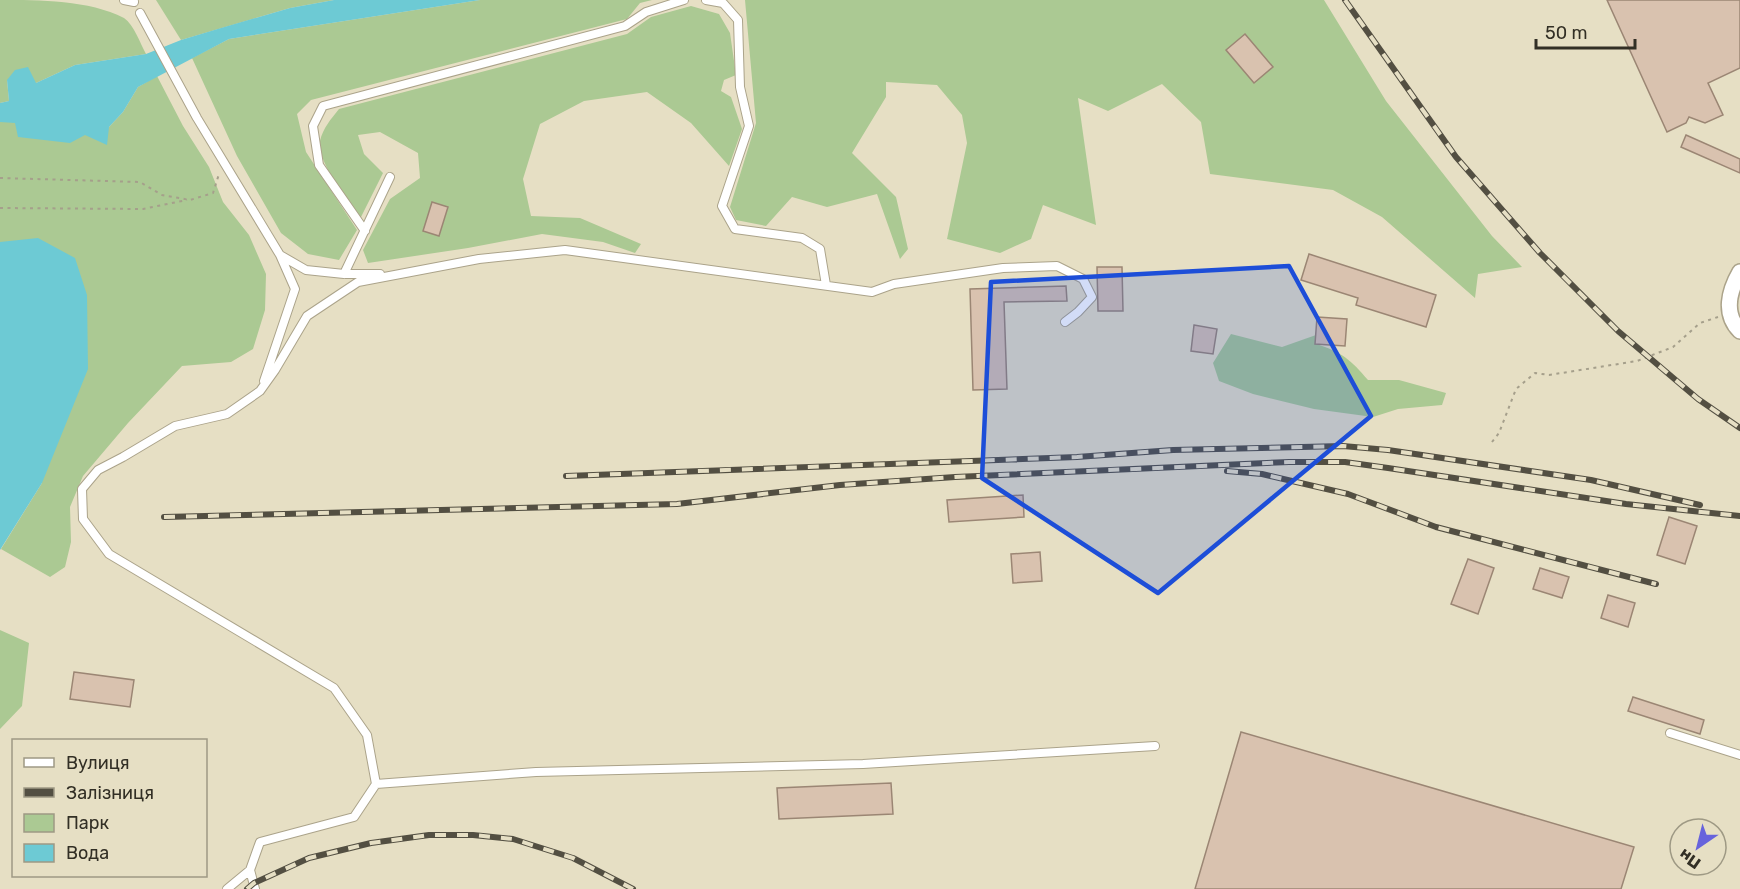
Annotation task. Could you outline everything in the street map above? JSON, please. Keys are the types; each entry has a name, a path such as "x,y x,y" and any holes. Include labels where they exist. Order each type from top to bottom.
{"street":[{"path":"1740,272 1729,301 1731,320 1740,331"}],"lane":[{"path":"124,0 134,2"},
{"path":"365,231 319,165 313,126 323,106 625,26 646,12 684,0"},
{"path":"706,0 723,3 738,20 740,87 749,126 722,206 735,229 802,238 819,249 826,285"},
{"path":"141,13 187,100 280,255 295,289 260,390"},
{"path":"344,274 390,177"},
{"path":"227,889 250,870 260,842 354,817 376,784 367,735 334,688 110,554 83,519 82,489 98,470 123,458 175,426 227,414 260,390 275,370 306,316 358,282 479,259 565,250 872,292 894,284 981,271 1057,266 1083,279 1092,297 1065,322"},
{"path":"280,255 306,270 344,274 396,273"},
{"path":"1670,733 1740,755"},
{"path":"376,784 536,772 863,764 1155,746"},
{"path":"250,870 255,889"}],"path":[{"path":"0,208 144,209 190,200 213,193 221,159"},
{"path":"0,178 140,182 162,195 190,200"},
{"path":"1492,442 1508,414 1516,389 1535,374 1549,375 1636,361 1673,347 1700,324 1729,312"}],"highlighted area":[{"path":"1289,266 1371,416 1158,593 982,478 991,282"}],"green space":[{"path":"0,0 64,2 110,12 128,21 146,54 75,65 36,83 7,80 9,101 0,103"},
{"path":"156,0 334,0 290,8 181,40"},
{"path":"480,0 652,0 640,3 627,19 311,100 297,114 306,152 357,230 339,260 308,254 281,233 237,156 192,58 229,39"},
{"path":"745,0 1324,0 1386,101 1492,236 1522,267 1478,274 1475,298 1382,217 1333,190 1210,174 1201,122 1162,84 1108,111 1078,98 1096,225 1043,205 1031,239 1000,253 947,239 967,143 962,115 937,85 886,82 886,97 852,153 896,197 908,249 900,259 877,194 827,207 792,197 766,226 736,220 730,207 756,123"},
{"path":"691,6 719,14 730,33 736,75 724,80 721,91 731,97 742,129 729,166 691,123 647,92 584,101 540,124 523,179 531,216 580,218 641,244 635,253 603,242 542,234 368,263 363,250 390,199 420,178 418,153 380,132 358,135 364,154 383,173 360,219 334,181 320,149 323,132 339,109 627,34 651,17"},
{"path":"157,76 183,126 209,167 223,202 249,235 266,274 265,310 253,349 231,362 182,366 128,423 83,476 70,507 71,542 65,567 50,577 1,549 42,483 0,242 0,122 15,122 85,135 109,127 123,112 138,87"},
{"path":"1231,334 1282,347 1316,335 1316,344 1333,350 1345,358 1368,380 1399,380 1446,393 1442,405 1398,409 1373,417 1314,409 1253,394 1219,381 1213,363"},
{"path":"0,630 29,643 22,706 0,729"}],"water":[{"path":"334,0 480,0 229,39 138,87 123,112 109,127 107,145 85,135 70,143 18,137 15,123 0,122 0,103 9,101 7,80 15,70 28,67 36,83 75,65 146,54 181,40 290,8"},
{"path":"38,238 75,258 87,295 88,369 42,483 0,550 0,242"}],"building":[{"path":"1607,0 1740,0 1740,68 1708,83 1723,115 1705,123 1689,117 1686,123 1667,132"},
{"path":"1245,34 1273,67 1254,83 1226,50"},
{"path":"1686,135 1740,159 1740,173 1681,147"},
{"path":"432,202 448,207 439,236 423,231"},
{"path":"1309,254 1436,295 1426,327 1356,305 1358,298 1301,280"},
{"path":"1097,267 1122,267 1123,311 1098,311"},
{"path":"1066,286 1067,301 1004,302 1007,389 973,390 970,289"},
{"path":"1317,317 1347,319 1345,346 1315,344"},
{"path":"1194,325 1217,329 1213,354 1191,351"},
{"path":"1023,495 1024,517 949,522 947,500"},
{"path":"1669,517 1697,526 1685,564 1657,555"},
{"path":"1040,552 1042,581 1013,583 1011,554"},
{"path":"1468,559 1494,568 1478,614 1451,604"},
{"path":"1540,568 1569,577 1562,598 1533,589"},
{"path":"1608,595 1635,603 1628,627 1601,618"},
{"path":"74,672 134,680 130,707 70,699"},
{"path":"1633,697 1704,720 1700,734 1628,711"},
{"path":"1241,732 1634,847 1621,889 1195,889"},
{"path":"891,783 893,814 779,819 777,788"}],"railway":[{"path":"1345,0 1456,157 1540,253 1618,331 1698,399 1740,428"},
{"path":"566,476 1077,457 1173,450 1343,446 1388,450 1591,480 1700,505"},
{"path":"164,517 677,504 840,485 955,477 1289,462 1345,462 1626,504 1740,516"},
{"path":"1227,471 1262,474 1348,494 1436,527 1656,584"},
{"path":"247,889 254,883 309,858 371,843 429,835 473,835 513,839 573,858 633,889"}]}
